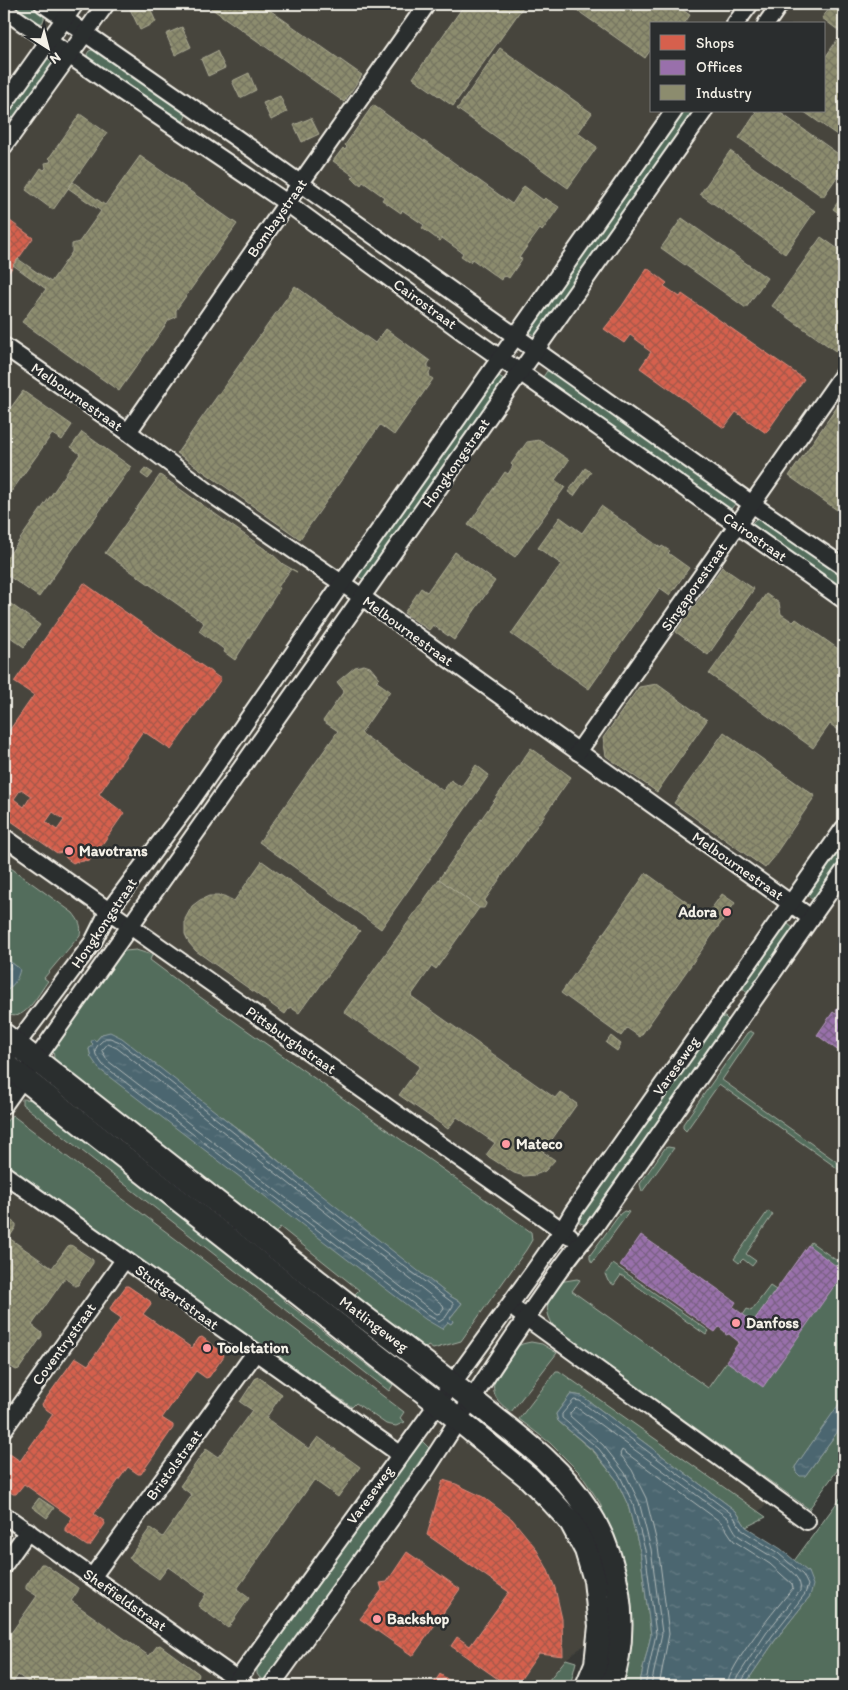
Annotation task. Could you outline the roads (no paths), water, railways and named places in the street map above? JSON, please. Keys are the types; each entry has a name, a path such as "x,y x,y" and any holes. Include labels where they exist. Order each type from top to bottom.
{"main road":[{"name":"Matlingeweg","path":"7,1051 36,1060 269,1244 471,1398 546,1459 567,1480 603,1536 615,1576 621,1627 616,1671 610,1686"},
{"name":"Matlingeweg","path":"7,1051 23,1079 458,1420 528,1477 571,1522 586,1550 595,1580 600,1626 596,1664 587,1686"}],"street":[{"name":"Cairostraat","path":"43,4 535,352 844,567"},
{"path":"4,104 75,4"},
{"path":"4,146 106,4"},
{"name":"Bombaystraat","path":"128,432 428,4"},
{"path":"736,22 750,4"},
{"path":"767,22 780,4"},
{"name":"Cairostraat","path":"4,10 287,204 520,372 844,600"},
{"name":"Hongkongstraat","path":"7,1051 93,942 108,912 191,800 673,112"},
{"name":"Hongkongstraat","path":"4,1105 703,112"},
{"name":"Melbournestraat","path":"4,346 128,432 207,492 362,597 811,918"},
{"name":"Singaporestraat","path":"578,752 844,373"},
{"path":"191,800 209,814"},
{"name":"Vareseweg","path":"239,1684 400,1454 509,1306 562,1231 573,1212 844,828"},
{"name":"Pittsburghstraat","path":"4,837 580,1243"},
{"name":"Vareseweg","path":"271,1686 424,1474 471,1398 526,1318 580,1243 593,1229 844,871"},
{"name":"Stuttgartstraat","path":"4,1174 400,1454"},
{"name":"Coventrystraat","path":"4,1429 124,1260"},
{"path":"509,1306 807,1520"},
{"name":"Bristolstraat","path":"93,1576 255,1353"},
{"name":"Sheffieldstraat","path":"4,1515 93,1576 239,1684"},
{"path":"4,1565 28,1531"}],"water":[{"path":"4,957 20,969 15,982 4,992"},
{"path":"110,1032 122,1038 450,1296 462,1303 450,1318 453,1321 451,1324 448,1322 442,1329 425,1319 99,1069 91,1057 89,1049 93,1044 91,1042 93,1039 96,1041 102,1034"},
{"path":"571,1394 582,1396 736,1511 746,1527 781,1549 808,1572 813,1585 810,1596 776,1639 744,1686 639,1686 651,1635 640,1551 628,1505 616,1479 595,1452 558,1421 556,1414"},
{"path":"844,1397 844,1423 805,1476 800,1476 796,1472 795,1467"}],"place":[{"name":"Mavotrans","path":"69,851"},
{"name":"Adora","path":"727,912"},
{"name":"Mateco","path":"506,1144"},
{"name":"Danfoss","path":"736,1323"},
{"name":"Toolstation","path":"207,1348"},
{"name":"Backshop","path":"377,1619"}]}
